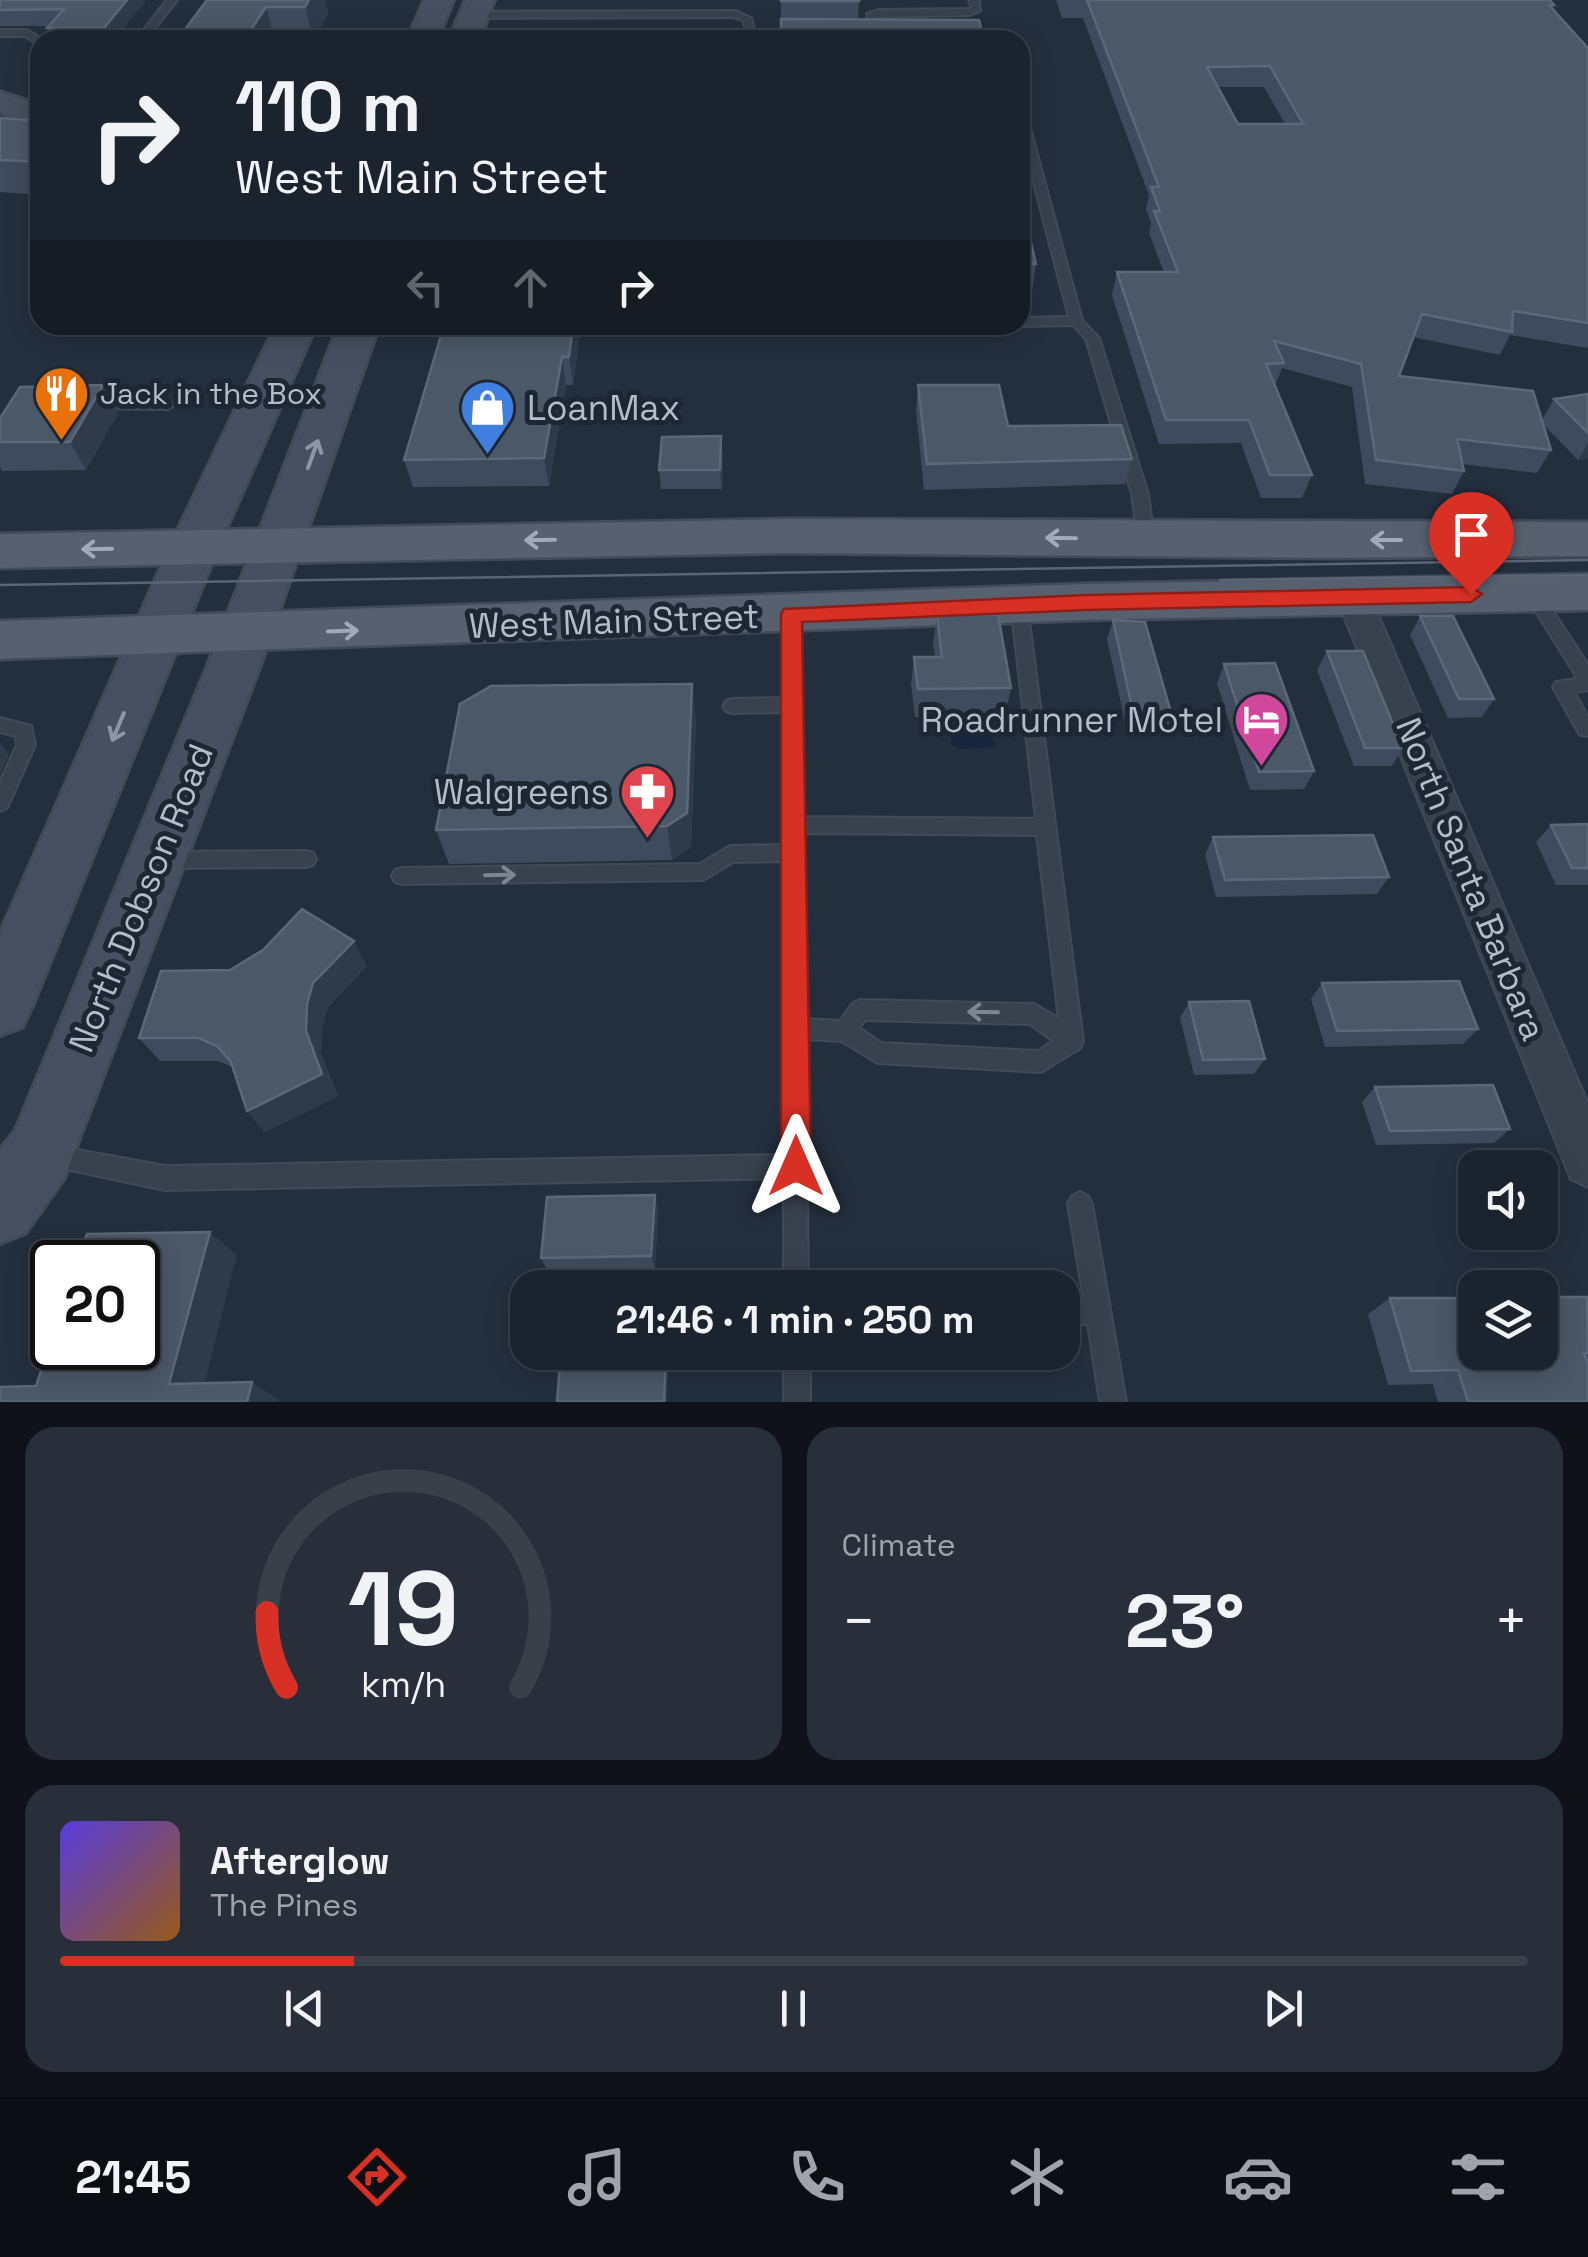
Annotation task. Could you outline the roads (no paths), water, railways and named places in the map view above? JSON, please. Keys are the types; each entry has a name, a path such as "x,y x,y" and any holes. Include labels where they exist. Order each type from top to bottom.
{"main road":[{"path":"426,30 438,4 451,18 449,30"},
{"path":"0,101 30,112"},
{"path":"0,1006 155,637 291,335"},
{"name":"North Dobson Road","path":"0,1208 40,1154 246,634 355,335"},
{"path":"0,552 187,564 273,563 786,536 1588,539"},
{"name":"West Main Street","path":"0,640 1019,605 1588,592"}],"street":[{"name":"North Santa Barbara","path":"1353,596 1575,1098 1588,1162"}],"lane":[{"path":"149,30 172,0"},
{"path":"924,0 927,12"},
{"path":"873,30 870,16 969,12 977,10 974,0"},
{"path":"473,18 736,14 748,20 750,30"},
{"path":"0,33 30,34"},
{"path":"1030,148 1076,322 1092,338 1140,494 1146,540"},
{"path":"1030,322 1076,322"},
{"path":"69,404 168,404"},
{"path":"1533,594 1585,668 1585,684 1562,687 1586,730"},
{"path":"1019,605 1072,1041"},
{"path":"791,614 796,1270"},
{"path":"732,706 792,705"},
{"path":"0,725 26,730 26,745 0,802"},
{"path":"793,825 1046,827"},
{"path":"402,876 703,872 730,854 793,853"},
{"path":"156,860 306,859"},
{"path":"845,1031 860,1010 1034,1014 1072,1041"},
{"path":"794,1029 845,1031 878,1053 1041,1062 1072,1041"},
{"path":"40,1154 164,1178 796,1166"},
{"path":"1080,1204 1113,1402"},
{"path":"1080,1312 1098,1312"},
{"path":"797,1370 797,1402"}],"water":[{"path":"983,721 994,727 992,739 997,747 962,749 951,745 952,734 966,732"}],"tram line":[{"path":"0,585 1588,560"},
{"path":"1220,580 1588,575"}],"place":[{"name":"Jack in the Box","path":"61,442"},
{"name":"LoanMax","path":"488,457"},
{"name":"Roadrunner Motel","path":"1262,769"},
{"name":"Walgreens","path":"648,841"}]}
